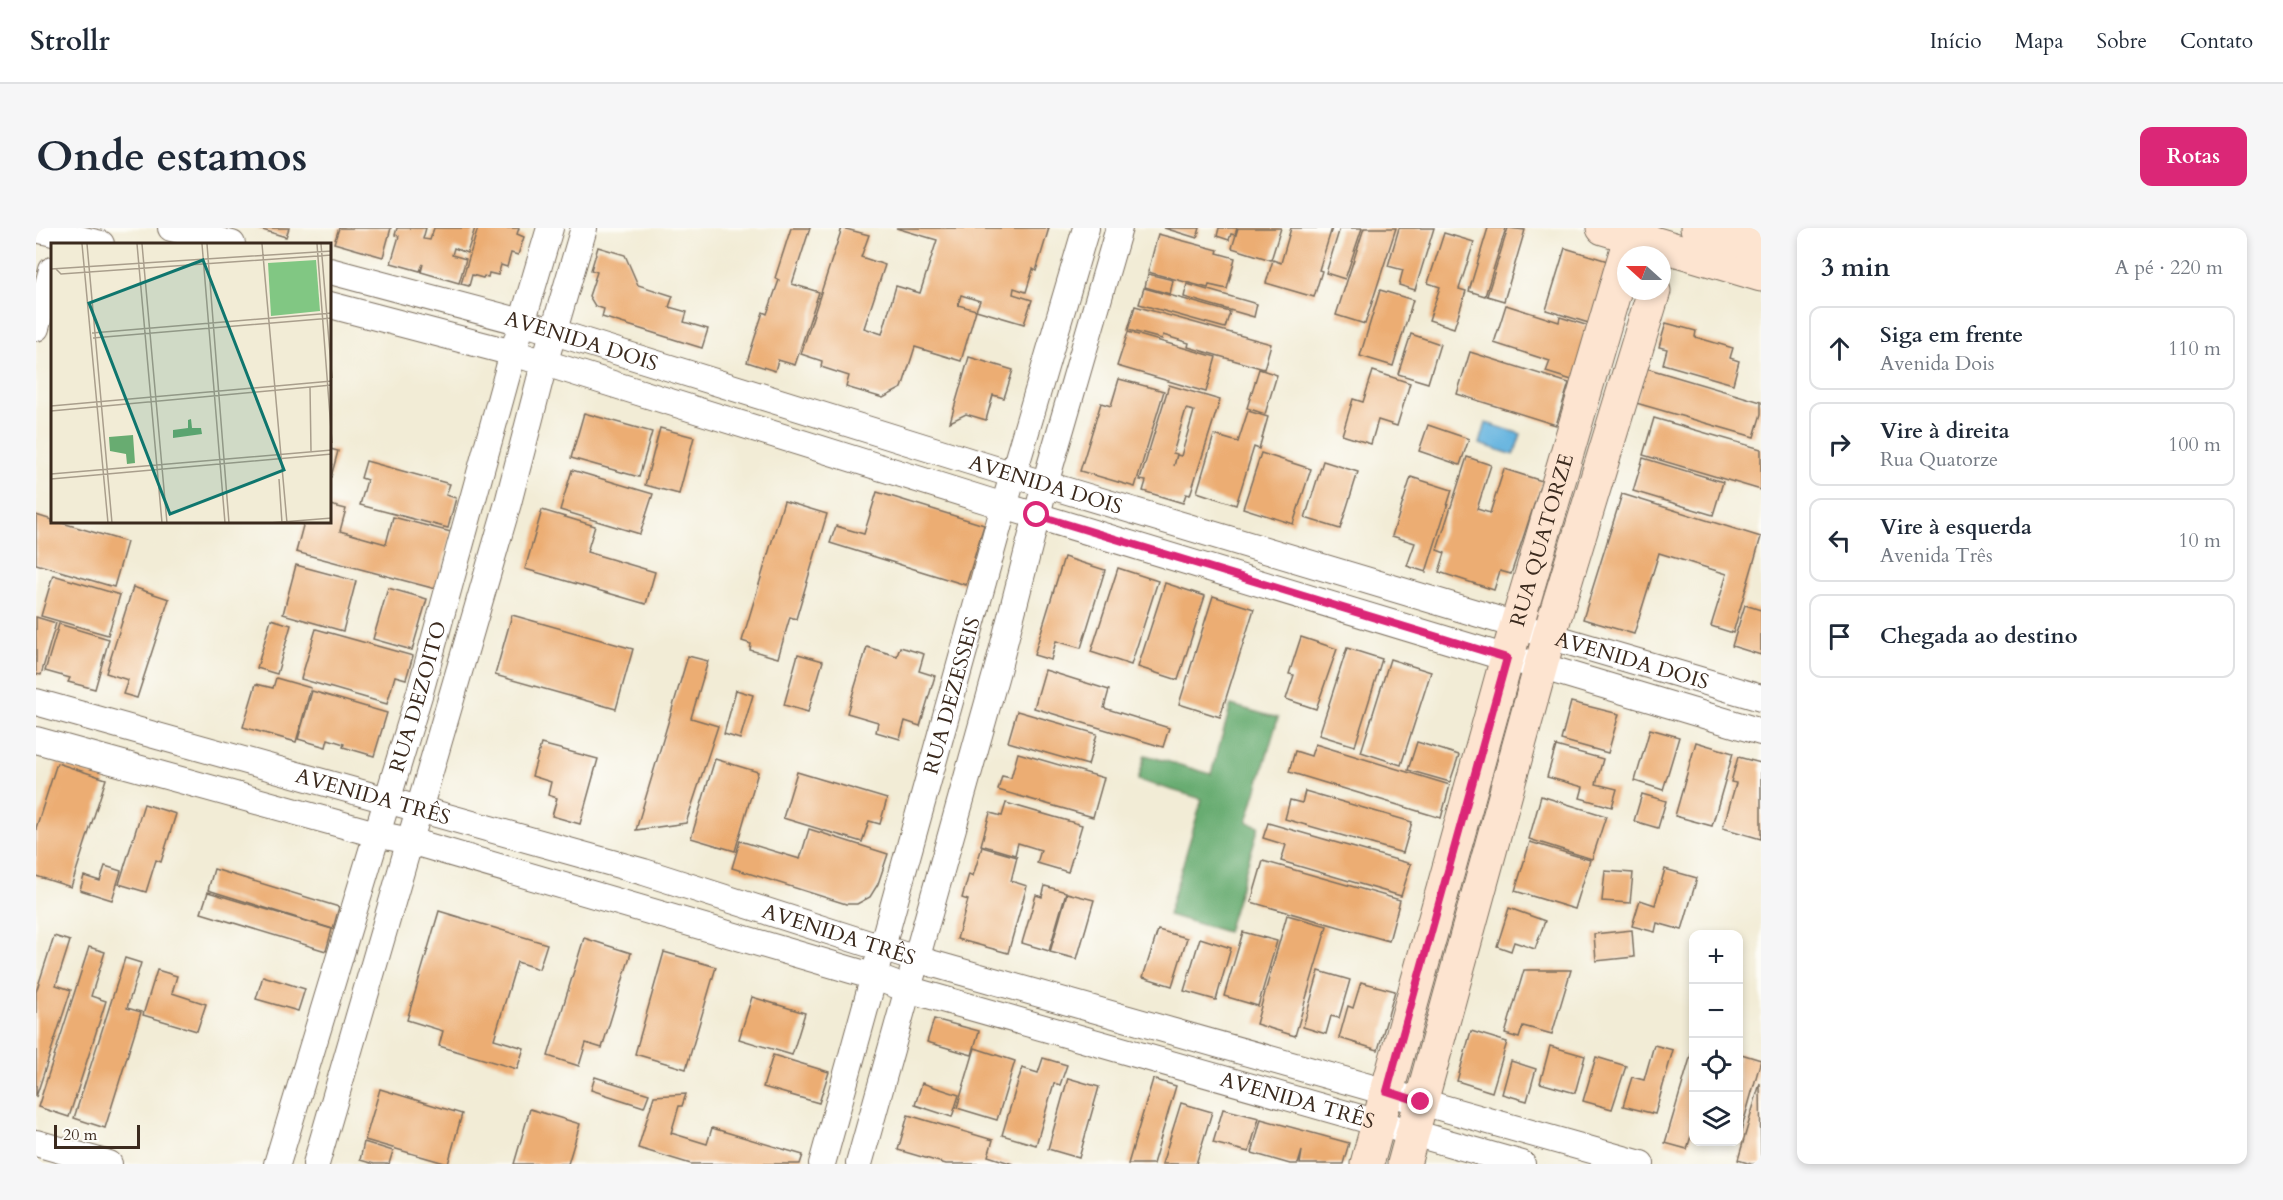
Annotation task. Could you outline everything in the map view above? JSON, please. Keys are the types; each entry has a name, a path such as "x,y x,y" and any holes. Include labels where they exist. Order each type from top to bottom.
{"street":[{"path":"171,228 228,243"},
{"name":"RUA DEZOITO","path":"276,1164 420,692 550,228"},
{"name":"RUA DEZOITO","path":"316,1164 508,503 544,364 584,228"},
{"name":"RUA DEZESSEIS","path":"822,1164 884,947 1004,506 1086,228"},
{"name":"RUA DEZESSEIS","path":"859,1164 998,667 1045,484 1119,228"},
{"path":"1697,228 1761,246"},
{"path":"36,229 96,243"},
{"path":"1622,231 1665,246"},
{"name":"RUA QUATORZE","path":"1366,1164 1507,658 1622,231"},
{"path":"1671,248 1761,275"},
{"name":"AVENIDA DOIS","path":"332,272 522,322 1014,475 1516,625 1544,651 1761,732"},
{"path":"36,328 51,274"},
{"name":"RUA QUATORZE","path":"1404,1164 1544,651 1651,300"},
{"name":"AVENIDA DOIS","path":"332,306 513,354 1507,658 1544,651 1761,698"},
{"name":"AVENIDA TRÊS","path":"36,702 644,872 916,959 1387,1091 1417,1117 1522,1164"},
{"name":"AVENIDA TRÊS","path":"36,740 376,834 410,841 875,977 907,989 1378,1123 1417,1117 1641,1164"},
{"path":"36,1143 109,1164"}],"green space":[{"path":"1231,705 1278,718 1247,822 1259,826 1227,932 1168,915 1202,799 1138,780 1145,755 1211,774"}],"water":[{"path":"1486,423 1521,434 1514,455 1480,444"}],"building":[{"path":"256,228 289,228 286,237"},
{"path":"339,228 391,228 383,257 334,243"},
{"path":"397,228 426,228 423,239 430,240 434,228 475,228 467,253 454,248 452,255 466,259 459,283 421,272 423,264 420,271 391,263 399,236 395,235"},
{"path":"478,228 519,228 517,234 524,237 518,255 511,253 507,267 501,265 498,275 489,273 488,277 483,278 472,275 469,286 461,284"},
{"path":"791,228 810,228 792,284 819,292 795,365 778,360 775,371 747,362 763,312 767,314 779,280 775,278"},
{"path":"842,228 869,235 861,257 885,265 864,328 882,334 896,286 920,293 937,240 896,228 1049,228 1036,271 1033,269 1026,292 1014,288 1013,294 1032,300 1024,324 976,310 961,361 915,347 902,388 883,398 846,387 849,376 821,367 822,361 801,354","holes":["961,295 980,301 976,310 958,305"]},
{"path":"1164,228 1200,228 1197,238"},
{"path":"1219,228 1237,228 1235,235 1231,234 1229,240 1217,236"},
{"path":"1238,228 1281,228 1271,260 1232,248"},
{"path":"1291,228 1332,228 1319,270 1322,271 1314,297 1266,283 1273,260 1281,263"},
{"path":"1340,228 1362,228 1345,279 1326,273"},
{"path":"1364,228 1396,228 1365,324 1336,315"},
{"path":"1399,228 1434,228 1415,290 1399,285 1403,270 1388,266"},
{"path":"1488,228 1506,228 1485,296 1469,291"},
{"path":"1508,228 1525,230 1504,301 1487,296"},
{"path":"1444,233 1474,242 1459,289 1466,291 1454,328 1429,320 1440,287 1428,283"},
{"path":"1158,234 1218,250 1217,253 1235,258 1227,289 1209,285 1208,288 1148,272"},
{"path":"598,247 625,255 638,285 673,296 669,307 687,312 684,322 708,329 702,348 602,317 604,309 595,306 589,296 597,272 591,270"},
{"path":"1565,248 1611,262 1592,324 1546,310"},
{"path":"1148,274 1173,280 1170,294 1145,287"},
{"path":"1187,284 1257,304 1254,317 1184,297"},
{"path":"1144,288 1230,312 1225,328 1139,304"},
{"path":"1380,290 1413,300 1393,366 1360,356"},
{"path":"1506,305 1559,322 1560,317 1592,327 1575,381 1546,372 1550,361 1494,343"},
{"path":"1135,306 1271,344 1264,369 1188,347 1189,343 1163,335 1162,339 1128,330"},
{"path":"1666,323 1696,331 1695,337 1733,348 1730,358 1739,361 1733,384 1663,364 1667,349 1659,347"},
{"path":"1128,332 1216,357 1206,392 1117,366"},
{"path":"1411,334 1440,344 1428,383 1398,374"},
{"path":"1470,352 1569,383 1556,425 1457,394"},
{"path":"969,357 1013,370 1004,398 993,395 986,420 966,414 950,422"},
{"path":"1646,368 1761,402 1761,414 1754,437 1636,403"},
{"path":"1259,369 1277,375 1265,414 1247,408"},
{"path":"1373,371 1410,383 1397,426 1378,420 1371,444 1342,435 1353,399 1363,402"},
{"path":"1119,379 1164,391 1135,487 1080,471 1101,403 1111,406"},
{"path":"1169,385 1220,400 1190,495 1186,494 1183,503 1143,491 1146,481 1140,480","holes":["1186,409 1194,411 1181,456 1177,455 1174,466 1177,454 1173,453"]},
{"path":"1248,411 1268,417 1259,449 1254,447 1236,505 1197,492 1214,435 1238,442"},
{"path":"584,413 652,432 639,477 571,458"},
{"path":"1654,418 1761,449 1761,490 1643,455"},
{"path":"1428,425 1469,439 1460,465 1419,451"},
{"path":"660,428 694,437 679,494 645,485"},
{"path":"332,450 338,451 332,473"},
{"path":"1261,453 1311,469 1293,524 1243,508"},
{"path":"1467,457 1491,465 1477,509 1490,513 1504,469 1542,481 1511,574 1500,571 1494,590 1439,572 1445,553 1437,550"},
{"path":"1643,458 1723,482 1713,515 1633,491"},
{"path":"366,461 450,484 446,495 456,498 448,528 360,505 367,480 361,478"},
{"path":"1323,461 1358,472 1340,529 1305,518"},
{"path":"572,470 653,494 640,534 560,510"},
{"path":"1411,477 1452,490 1426,572 1407,566 1415,543 1392,536"},
{"path":"877,492 984,525 966,585 830,543 836,526 864,534"},
{"path":"1622,494 1761,537 1733,633 1711,626 1727,574 1659,553 1634,634 1583,619"},
{"path":"784,501 827,514 796,619 790,617 778,658 750,650 751,644 742,641"},
{"path":"332,506 346,509 340,531 386,544 393,517 451,532 436,589 296,552 303,524 332,524"},
{"path":"542,510 595,526 587,552 655,572 646,604 525,569"},
{"path":"36,515 51,520 51,524 66,524 127,542 114,587 36,564"},
{"path":"1064,557 1105,570 1081,648 1056,641 1051,660 1034,655"},
{"path":"296,565 356,581 343,631 283,614"},
{"path":"1118,568 1158,581 1131,665 1091,652"},
{"path":"53,575 120,595 108,635 41,616"},
{"path":"1165,583 1205,596 1178,680 1138,667"},
{"path":"133,587 169,599 137,698 123,694 128,680 106,673"},
{"path":"388,588 427,599 412,650 373,639"},
{"path":"1213,596 1254,609 1220,717 1179,704"},
{"path":"1745,605 1761,610 1761,655 1732,646"},
{"path":"512,615 633,649 616,709 495,675"},
{"path":"36,617 56,623 41,675 36,674"},
{"path":"271,619 291,625 277,674 257,668"},
{"path":"59,624 109,639 95,689 68,682 70,678 45,671"},
{"path":"316,629 413,656 406,679 395,676 387,704 301,679"},
{"path":"1301,637 1337,649 1316,709 1286,699 1294,675 1289,674"},
{"path":"867,647 897,656 900,647 924,654 919,671 935,676 920,726 905,721 900,739 876,732 878,722 847,713"},
{"path":"1347,648 1382,659 1355,746 1319,735"},
{"path":"798,654 823,661 808,712 784,705"},
{"path":"688,656 708,661 691,718 718,726 686,823 636,830"},
{"path":"1390,659 1431,672 1401,765 1361,752"},
{"path":"1045,670 1109,690 1104,708 1169,728 1163,747 1034,708"},
{"path":"276,678 311,688 296,742 243,727 256,684 273,688"},
{"path":"736,690 753,695 740,739 724,734"},
{"path":"312,691 387,713 374,756 343,747 344,744 328,739 326,747 298,739"},
{"path":"1571,702 1619,714 1608,753 1561,740"},
{"path":"1017,711 1097,734 1088,765 1008,742"},
{"path":"1650,729 1679,737 1663,790 1635,781"},
{"path":"1417,742 1459,755 1450,782 1408,770"},
{"path":"1696,742 1733,753 1712,826 1675,816"},
{"path":"541,744 598,759 580,824 552,816 557,798 548,795 551,782 532,776"},
{"path":"1315,744 1450,785 1441,818 1289,772 1295,751 1311,756"},
{"path":"1556,746 1603,759 1596,784 1617,789 1612,807 1580,798 1583,787 1547,777"},
{"path":"1018,753 1104,778 1093,817 998,790 1002,776 1011,778"},
{"path":"1738,757 1761,763 1761,839 1723,828 1736,783 1731,782"},
{"path":"715,759 758,772 735,851 691,838"},
{"path":"57,763 106,779 71,887 36,876 36,828"},
{"path":"797,772 887,799 880,824 869,821 862,842 783,818"},
{"path":"1305,791 1412,822 1403,853 1285,819 1290,800 1302,803"},
{"path":"1642,794 1666,801 1658,828 1634,821"},
{"path":"1541,796 1606,816 1592,859 1529,839"},
{"path":"1006,803 1082,825 1068,872 1037,863 1041,850 1018,843 1015,855 981,845 990,813 1002,816"},
{"path":"144,804 176,814 161,862 156,860 146,892 119,884"},
{"path":"1268,823 1411,864 1401,896 1281,861 1286,845 1263,838"},
{"path":"809,829 888,854 878,884 870,897 857,904 846,904 732,868 740,841 800,859"},
{"path":"1530,842 1590,860 1575,909 1515,891"},
{"path":"982,847 1017,857 1011,881 1027,886 1008,953 957,939 968,900 962,898 969,874 973,876"},
{"path":"1263,861 1400,900 1389,941 1251,902"},
{"path":"105,866 121,871 112,900 80,890 84,876 100,881"},
{"path":"214,869 339,907 333,929 208,890"},
{"path":"1665,869 1697,878 1682,930 1657,923 1655,932 1632,926 1640,900 1655,905"},
{"path":"1605,871 1633,873 1630,903 1602,901"},
{"path":"1045,886 1066,892 1049,951 1022,943 1036,895 1042,897"},
{"path":"208,892 332,929 326,951 201,913"},
{"path":"1067,893 1094,900 1077,959 1050,952"},
{"path":"1509,908 1545,921 1535,949 1514,942 1511,951 1497,946"},
{"path":"439,911 547,944 539,969 517,962 494,1039 524,1048 517,1069 439,1046 443,1031 407,1020"},
{"path":"1287,915 1327,926 1295,1036 1256,1024"},
{"path":"1158,930 1187,938 1172,986 1143,977"},
{"path":"1632,930 1634,957 1596,961 1594,934"},
{"path":"1243,932 1277,941 1258,1006 1224,996"},
{"path":"54,936 70,941 56,985 71,990 36,1097 36,992"},
{"path":"584,938 631,953 602,1048 586,1043 579,1066 548,1056"},
{"path":"1200,938 1231,948 1216,1000 1184,991"},
{"path":"89,947 105,952 91,996 106,1001 69,1117 38,1107"},
{"path":"664,952 716,967 686,1069 635,1054"},
{"path":"125,958 141,963 127,1008 141,1012 105,1128 74,1118"},
{"path":"157,970 177,976 172,993 206,1004 197,1031 143,1015"},
{"path":"1524,970 1571,970 1552,1034 1523,1026 1519,1038 1505,1034"},
{"path":"1319,971 1350,980 1339,1018 1331,1016 1326,1034 1303,1027"},
{"path":"263,976 305,989 298,1011 256,999"},
{"path":"1361,982 1395,991 1378,1050 1339,1038 1348,1006 1353,1008"},
{"path":"752,997 805,1013 792,1055 739,1039"},
{"path":"934,1019 979,1031 972,1055 927,1042"},
{"path":"1471,1031 1507,1042 1492,1092 1457,1081"},
{"path":"1654,1045 1673,1050 1655,1114 1623,1106 1632,1077 1644,1080"},
{"path":"1550,1046 1585,1056 1575,1093 1540,1083"},
{"path":"975,1048 1015,1061 997,1120 957,1108"},
{"path":"773,1055 829,1072 819,1103 763,1087"},
{"path":"1743,1055 1761,1060 1743,1124"},
{"path":"1596,1057 1626,1066 1612,1109 1583,1101"},
{"path":"1043,1058 1067,1065 1060,1085 1054,1083 1036,1145 1002,1135 1022,1068 1038,1073"},
{"path":"1511,1061 1536,1069 1527,1101 1502,1094"},
{"path":"1689,1062 1689,1142 1687,1149 1665,1143"},
{"path":"595,1077 649,1094 644,1107 591,1090"},
{"path":"1068,1078 1099,1087 1079,1158 1048,1149"},
{"path":"1153,1079 1176,1086 1153,1164 1128,1164"},
{"path":"922,1083 959,1095 952,1117 915,1105"},
{"path":"1760,1083 1761,1164 1738,1160"},
{"path":"380,1089 462,1114 448,1164 365,1140"},
{"path":"686,1094 682,1106 679,1106 671,1133 707,1144 712,1128 803,1155 800,1164 691,1164 638,1148 654,1096"},
{"path":"1181,1103 1212,1112 1196,1164 1162,1164"},
{"path":"530,1109 580,1124 568,1164 514,1164"},
{"path":"1223,1109 1259,1118 1249,1152 1213,1143"},
{"path":"908,1115 993,1140 988,1156 1013,1164 946,1164 898,1150"},
{"path":"1261,1119 1349,1143 1343,1164 1300,1164 1302,1151 1298,1164 1290,1164 1252,1153"},
{"path":"364,1142 393,1151 389,1164 374,1164 360,1160"}],"route":[{"path":"1037,515 1507,658 1387,1091 1421,1102"}]}
